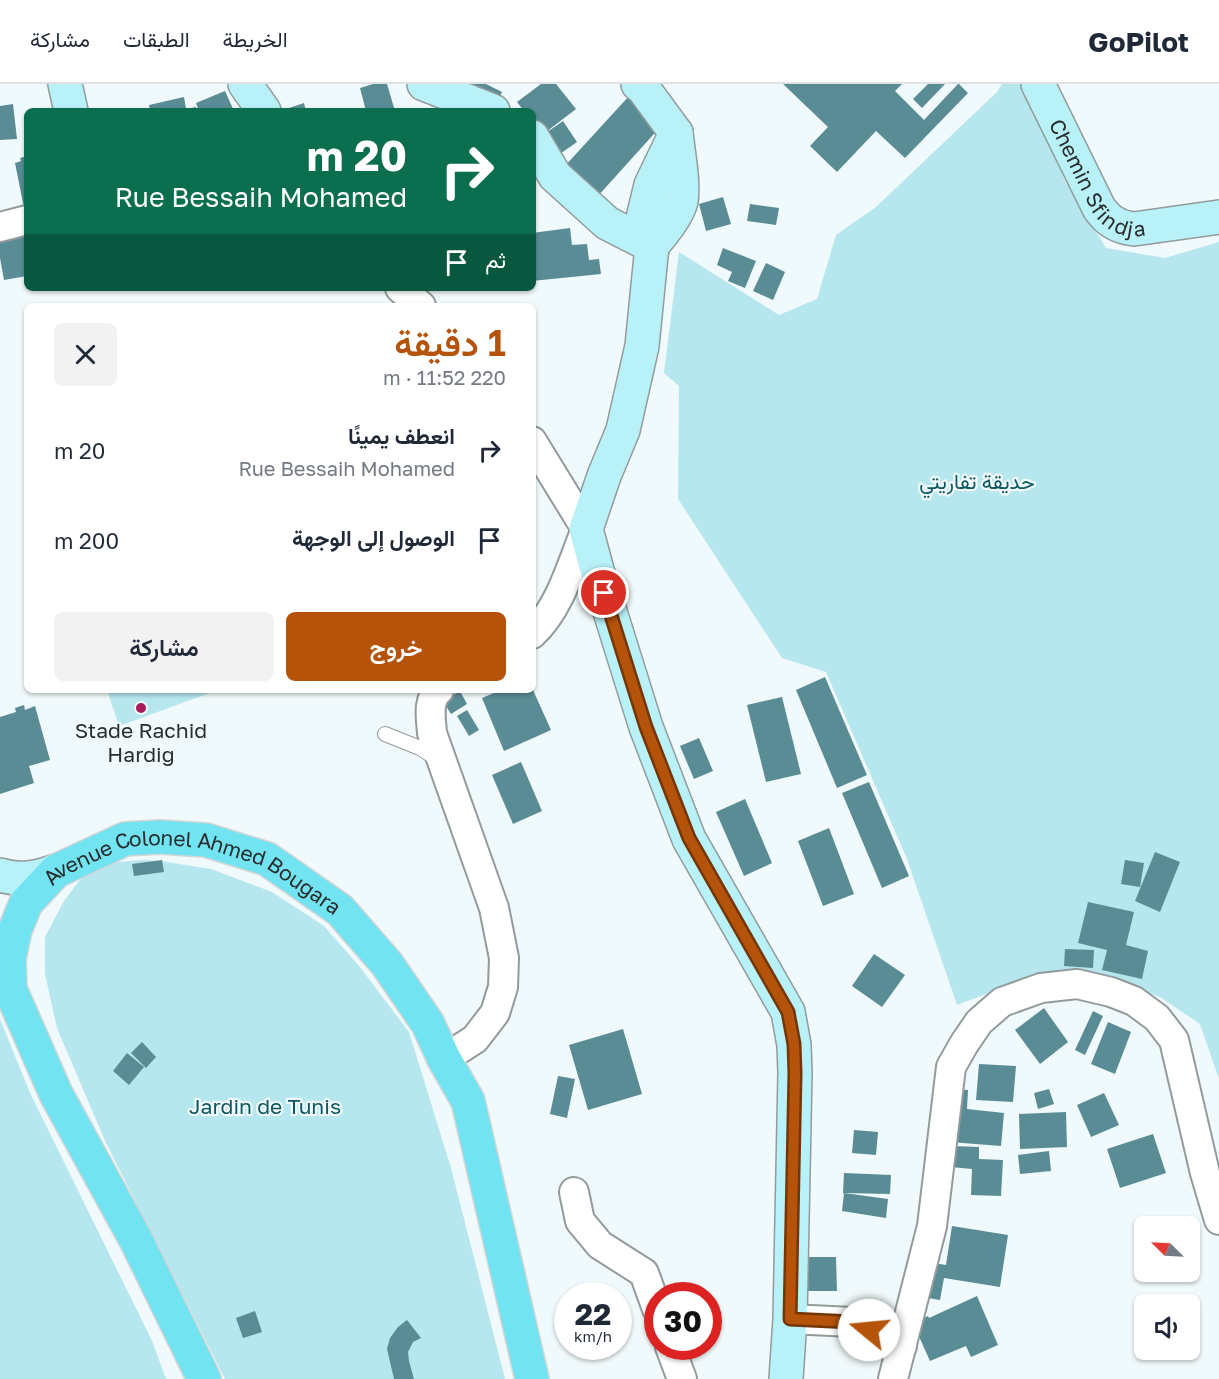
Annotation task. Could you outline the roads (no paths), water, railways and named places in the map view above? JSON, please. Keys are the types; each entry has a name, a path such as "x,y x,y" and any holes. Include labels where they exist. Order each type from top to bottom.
{"main road":[{"name":"Avenue Colonel Ahmed Bougara","path":"204,1379 136,1240 56,1094 5,976 15,930 26,903 56,871 125,839 160,837 206,840 267,859 340,910 387,964 428,1024 444,1059 468,1101 532,1379"}],"street":[{"path":"66,84 70,108"},
{"path":"245,84 262,108"},
{"path":"424,84 485,108"},
{"path":"536,631 542,626 558,599 586,529 623,429 642,346 652,246 643,218 651,185 676,134 638,84"},
{"name":"Chemin Sfindja","path":"1038,84 1099,208 1110,220 1126,228 1134,229 1219,217"},
{"path":"536,144 555,176 607,223 652,246"},
{"path":"0,227 24,221"},
{"path":"404,291 418,303"},
{"path":"536,448 586,529 646,727 689,838 788,1012 794,1044 795,1073 790,1319 786,1379"},
{"path":"435,693 430,710 432,733 494,908 504,958 503,987 495,1013 475,1039 444,1059"},
{"path":"0,875 26,879 41,877 56,871"},
{"path":"893,1379 932,1226 951,1067 979,1022 1002,1002 1041,988 1077,984 1111,992 1134,1001 1157,1018 1174,1040 1205,1173 1219,1220"},
{"path":"574,1192 580,1221 600,1245 644,1273 647,1282"},
{"path":"790,1319 852,1322 902,1346"},
{"path":"675,1360 682,1379"}],"lane":[{"path":"385,734 420,748 443,762"}],"place":[{"name":"Stade Rachid Hardig","path":"141,708"}],"park label":[{"name":"حديقة تفاريتي","path":"977,481"},
{"name":"Jardin de Tunis","path":"265,1106"}]}
